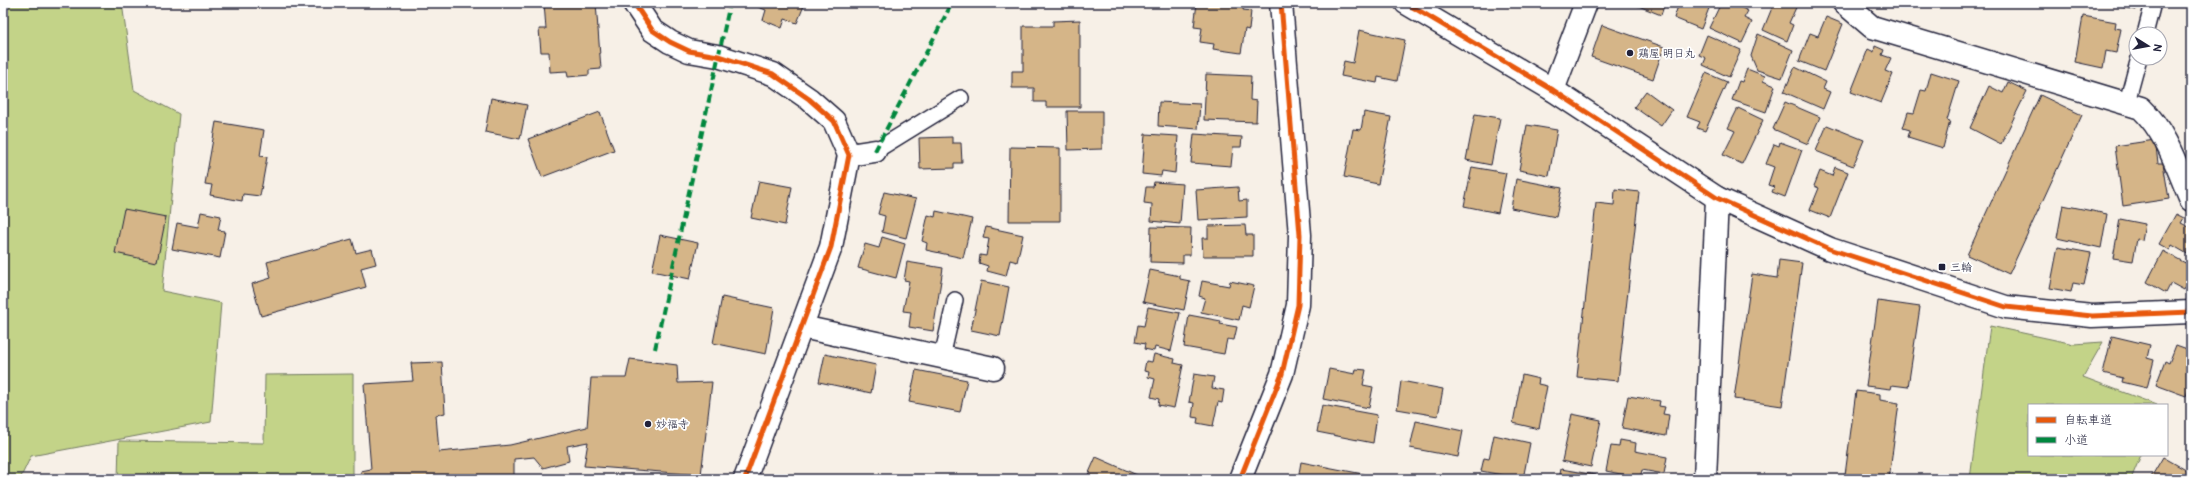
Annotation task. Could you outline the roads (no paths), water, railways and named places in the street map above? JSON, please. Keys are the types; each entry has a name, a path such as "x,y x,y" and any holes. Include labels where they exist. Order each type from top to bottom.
{"street":[{"path":"634,3 652,30 670,42 689,51 718,56 773,74 809,99 834,121 849,155 831,247 745,479"},
{"path":"1240,479 1282,374 1298,305 1300,235 1281,3"},
{"path":"1406,3 1553,90 1717,198 1830,249 2006,306 2092,316 2191,312"},
{"path":"1553,90 1586,3"},
{"path":"1844,3 1872,28 2127,102 2141,108 2154,120 2163,134 2191,200"},
{"path":"849,155 875,151"},
{"path":"1705,479 1717,198"},
{"path":"802,327 993,368"}],"lane":[{"path":"2147,26 2153,3"},
{"path":"2127,102 2137,66"},
{"path":"875,151 961,98"},
{"path":"942,357 955,300"}],"place":[{"name":"鶏屋 明日丸","path":"1630,53"},
{"name":"三輪","path":"1942,267"},
{"name":"妙福寺","path":"648,424"}]}
